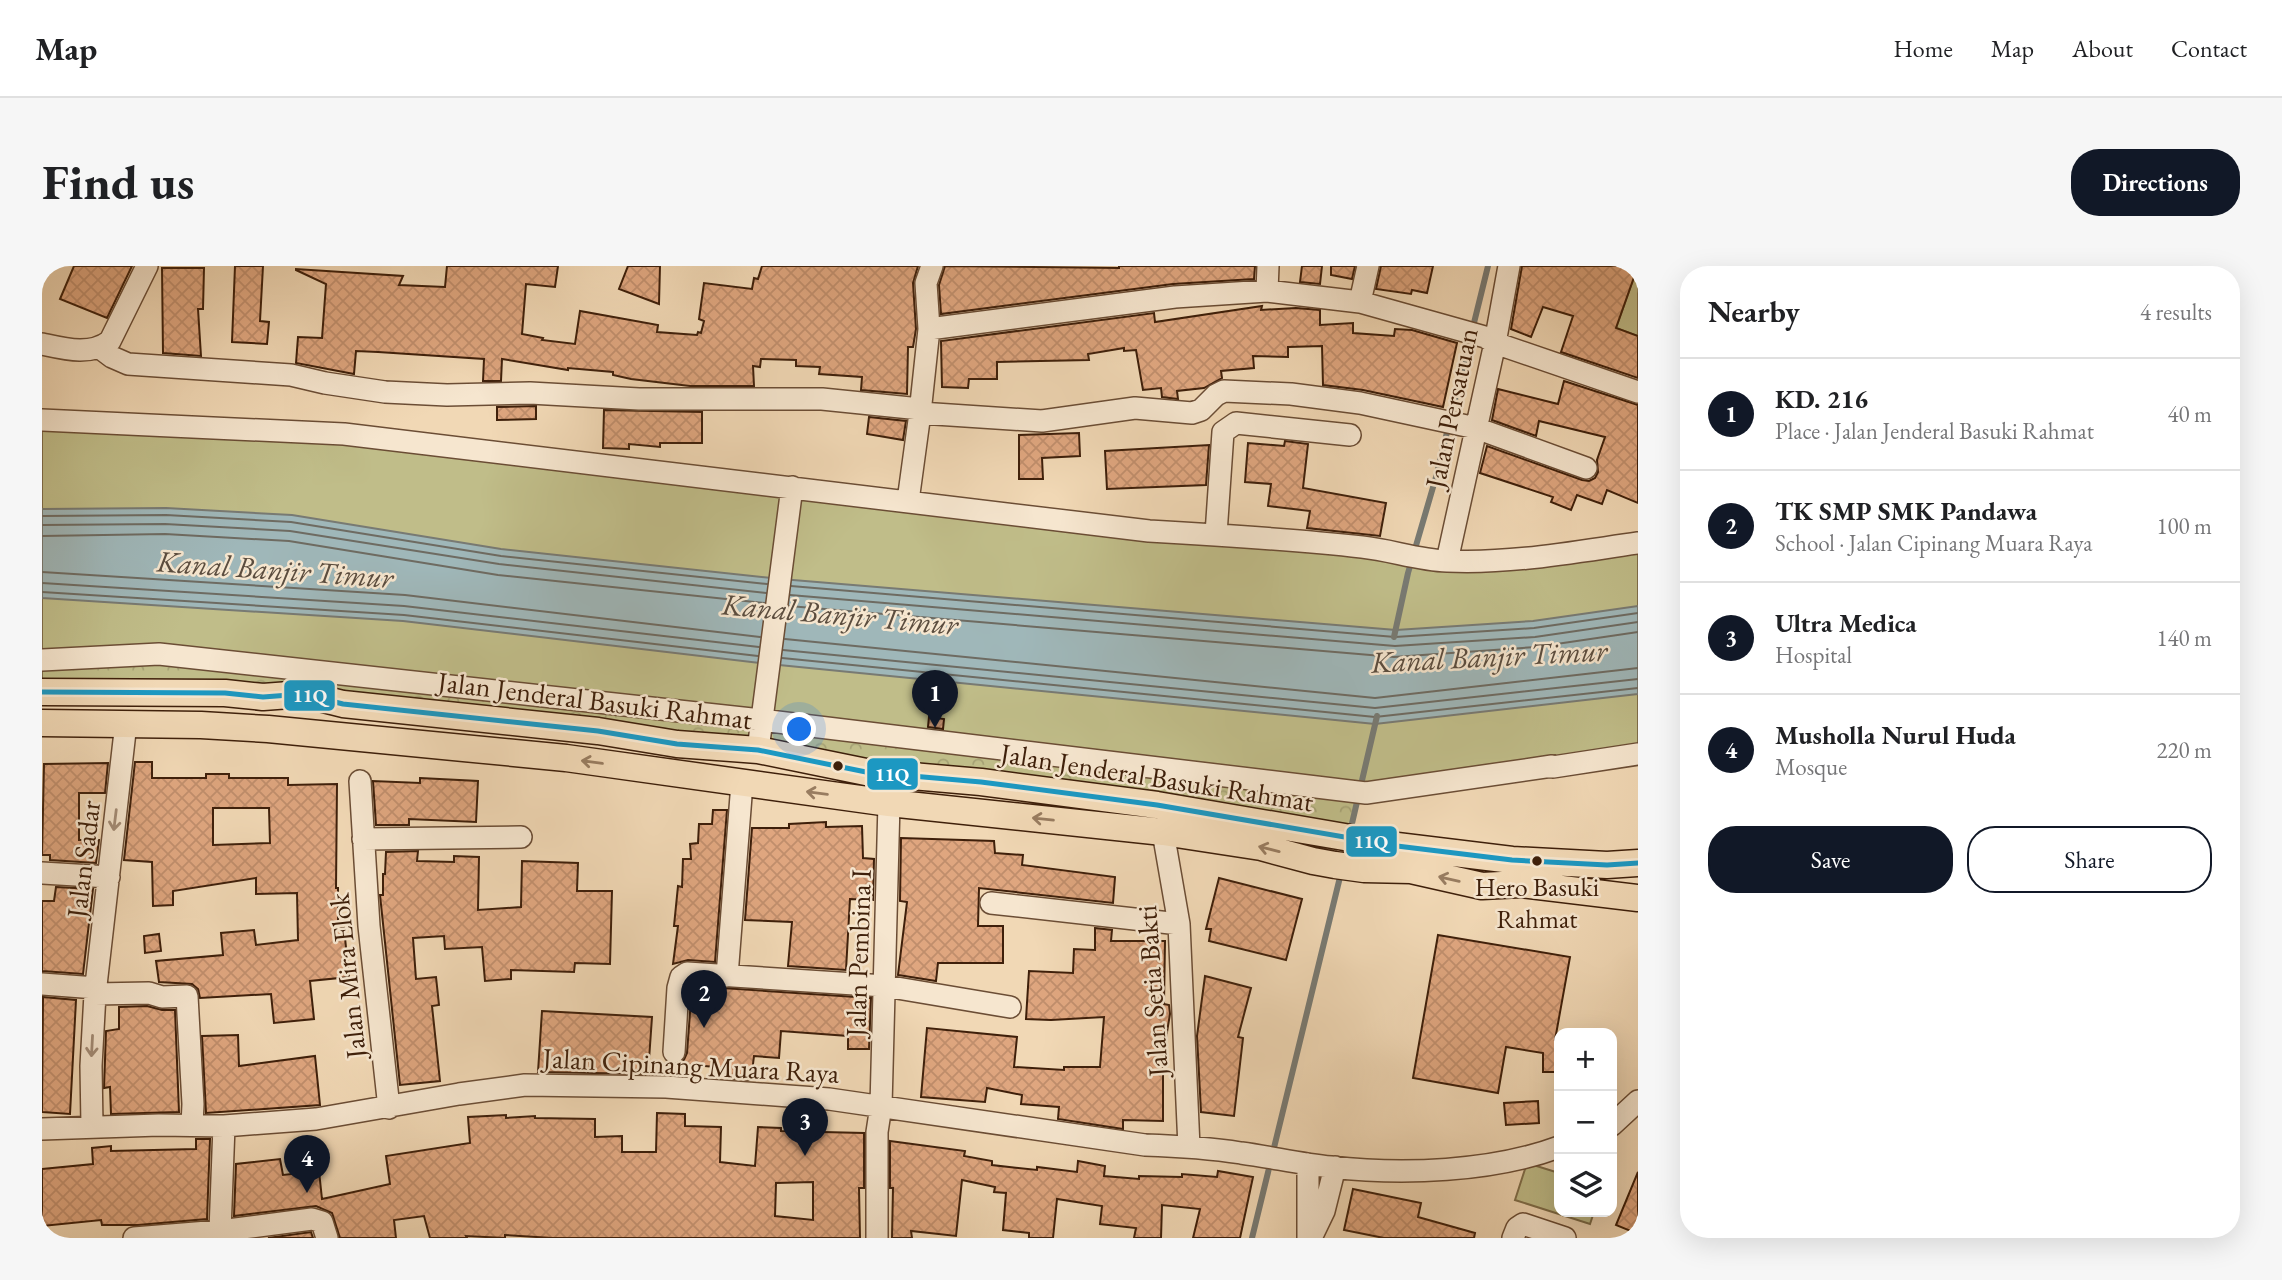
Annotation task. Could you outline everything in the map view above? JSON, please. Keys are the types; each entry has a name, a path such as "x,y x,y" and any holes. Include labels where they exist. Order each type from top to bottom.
{"main road":[{"name":"Jalan Jenderal Basuki Rahmat","path":"42,692 225,693 263,697 303,694 343,704 598,731 677,744 758,750 866,772 981,782 1157,806 1336,837 1512,860 1607,865 1638,863"},
{"name":"Jalan Jenderal Basuki Rahmat","path":"42,723 125,723 268,729 566,758 889,803 1163,832 1261,847 1335,865 1411,870 1482,886 1521,884 1638,898"}],"street":[{"path":"42,344 72,351 100,348 110,341 147,266"},
{"path":"908,501 929,328 926,283 932,266"},
{"path":"1267,291 1268,266"},
{"path":"1360,302 1368,266"},
{"name":"Jalan Persatuan","path":"1447,561 1462,426 1484,338 1509,266"},
{"path":"929,328 1162,299 1267,291 1360,302 1484,338 1638,392"},
{"path":"100,348 128,364 291,375 385,392 447,395 530,393 639,399 822,399 920,411 1042,421 1135,408 1192,413 1208,405 1220,392 1249,391 1360,403 1462,426 1586,468"},
{"path":"42,421 344,433 792,493 908,501 1149,531 1277,538 1447,561 1520,560 1638,543"},
{"path":"1216,534 1223,432 1228,427 1237,423 1350,435"},
{"path":"758,750 792,493"},
{"path":"42,660 159,654 784,722 1366,793 1638,754"},
{"name":"Jalan Sadar","path":"92,1126 91,1066 95,991 125,723"},
{"name":"Jalan Mira Elok","path":"360,781 369,926 389,1108"},
{"path":"727,976 743,783"},
{"name":"Jalan Pembina I","path":"877,1238 877,1132 881,1105 889,803"},
{"name":"Jalan Setia Bakti","path":"1163,832 1180,924 1189,1147"},
{"path":"363,839 521,837"},
{"path":"42,873 109,877"},
{"path":"991,903 1180,924"},
{"path":"674,1052 678,989 681,977 687,973 885,985 1010,1007"},
{"path":"42,984 95,991 149,993 162,997 187,996 192,1125"},
{"name":"Jalan Cipinang Muara Raya","path":"42,1129 92,1126 224,1126 316,1119 525,1085 711,1090 829,1099 1145,1145 1189,1147 1335,1167 1420,1171 1487,1165 1554,1148"},
{"path":"1617,1120 1638,1101"},
{"path":"220,1231 224,1126"},
{"path":"1298,1162 1310,1238"},
{"path":"1310,1238 1324,1211 1335,1167"},
{"path":"134,1238 220,1231 312,1219 322,1222 327,1238"},
{"path":"1518,1231 1566,1238"}],"green space":[{"path":"1638,266 1638,336 1616,328"},
{"path":"42,425 172,426 1425,559 1638,547 1638,754 1366,793 42,660"},
{"path":"159,654 1359,794 1349,839 343,704 42,692 42,660"},
{"path":"1527,1163 1554,1171 1554,1212 1515,1200"},
{"path":"1568,1217 1592,1217 1590,1224"}],"water":[{"name":"Kanal Banjir Timur","path":"166,508 292,515 501,549 781,579 1396,630 1533,621 1638,606 1638,694 1375,724 769,664 403,621 42,598 42,509"}],"building":[{"path":"74,266 132,266 107,318 60,299"},
{"path":"235,266 263,266 260,321 269,322 267,344 232,342"},
{"path":"447,266 558,266 555,287 526,284 522,334 543,338 542,340 575,344 580,311 658,325 657,332 697,335 698,332 701,333 704,321 699,319 704,283 752,289 754,278 758,279 762,266 918,266 913,283 916,329 913,347 908,347 907,394 861,390 862,377 819,374 820,367 796,366 796,360 761,359 760,367 753,366 754,386 690,386 631,379 613,375 613,372 568,370 502,359 501,381 483,381 484,359 378,352 356,351 354,374 296,363 298,337 322,338 326,284 296,269 403,276 399,285 445,287"},
{"path":"628,266 660,266 659,304 619,289"},
{"path":"945,266 1255,266 1254,279 1173,284 941,314 939,285"},
{"path":"1302,266 1322,266 1320,284 1300,282"},
{"path":"1331,266 1355,266 1352,279 1331,275"},
{"path":"1381,266 1433,266 1427,293 1412,290 1411,294 1376,289"},
{"path":"1522,266 1638,266 1616,328 1638,336 1638,378 1561,352 1573,316 1543,307 1531,337 1511,329"},
{"path":"162,268 204,268 203,309 198,309 201,356 163,353"},
{"path":"1262,306 1261,310 1320,310 1320,325 1353,323 1353,333 1394,336 1395,329 1412,330 1457,343 1443,407 1363,390 1323,385 1322,346 1288,347 1288,357 1253,356 1254,368 1221,371 1222,378 1204,388 1177,391 1178,399 1162,397 1161,388 1143,390 1136,350 1124,351 1124,348 1088,354 1089,360 997,362 997,379 969,379 968,388 942,387 941,341 1154,313 1155,322"},
{"path":"1564,381 1638,405 1638,503 1607,490 1602,504 1577,495 1571,510 1551,502 1553,497 1480,473 1487,446 1582,480 1595,478 1598,472 1597,460 1605,437 1539,421 1536,436 1492,420 1498,389 1558,404"},
{"path":"536,406 536,419 497,420 497,407"},
{"path":"604,410 702,412 702,443 660,443 660,447 629,444 629,449 603,448"},
{"path":"869,417 906,421 903,440 867,434"},
{"path":"1079,433 1080,456 1042,458 1043,479 1019,479 1019,435"},
{"path":"1285,441 1308,444 1303,488 1386,503 1380,536 1307,528 1310,511 1268,506 1271,484 1245,482 1248,443 1284,446"},
{"path":"1209,445 1206,485 1107,489 1105,451"},
{"path":"929,717 944,719 943,729 928,727"},
{"path":"135,762 152,762 152,778 206,778 206,774 229,774 229,778 288,778 288,785 337,784 338,929 344,928 349,977 310,981 314,1019 274,1023 271,994 200,998 198,989 192,984 159,982 156,961 223,955 221,933 254,930 256,945 298,940 297,893 256,894 256,878 173,891 173,905 153,906 152,862 124,860","holes":["213,808 269,808 270,843 213,845"]},
{"path":"108,763 105,793 79,793 79,840 99,840 96,863 50,860 50,855 42,855 44,764"},
{"path":"420,778 478,781 476,822 409,819 409,825 376,825 373,781 420,783"},
{"path":"713,810 727,810 715,962 688,960 673,964 678,926 674,926 678,886 682,887 683,859 691,859 690,844 698,843 699,824 712,824"},
{"path":"826,822 826,827 862,826 863,858 874,859 873,900 850,899 846,970 788,966 792,922 745,920 752,828 789,828 789,824"},
{"path":"901,838 994,841 995,853 1023,855 1022,865 1115,877 1113,903 979,888 978,926 1003,926 1003,963 938,963 936,981 898,975 907,902 900,901"},
{"path":"418,851 417,861 454,862 454,856 479,857 478,910 521,907 522,861 578,863 577,891 612,891 610,964 575,963 574,972 511,970 511,979 485,981 482,947 445,949 444,936 413,938 416,979 436,977 439,1005 432,1006 440,1081 400,1085 380,895 383,895 386,852"},
{"path":"1219,878 1302,899 1286,960 1209,941 1211,929 1206,929"},
{"path":"56,887 93,889 83,974 42,971 42,901 54,901"},
{"path":"1095,928 1112,930 1111,941 1165,941 1164,1004 1169,1005 1170,1014 1163,1056 1163,1121 1123,1120 1123,1129 1058,1119 1059,1107 1021,1104 1022,1095 987,1088 985,1102 921,1097 927,1028 1017,1037 1014,1067 1064,1070 1064,1067 1100,1067 1104,1017 1026,1019 1029,971 1073,973 1074,949 1095,950"},
{"path":"159,934 161,951 145,953 144,936"},
{"path":"1438,935 1570,957 1557,1028 1554,1028 1554,1072 1543,1072 1543,1053 1506,1047 1498,1093 1413,1078"},
{"path":"1205,976 1251,988 1238,1037 1243,1038 1234,1116 1201,1112 1197,1036"},
{"path":"692,986 871,998 869,1049 848,1049 848,1036 781,1031 779,1058 754,1056 751,1080 725,1078 726,1068 682,1064 687,1053"},
{"path":"43,997 76,1000 70,1114 42,1112"},
{"path":"147,1006 175,1010 179,1112 111,1114 110,1087 104,1088 106,1031 119,1029 119,1007"},
{"path":"542,1011 652,1017 648,1074 538,1072"},
{"path":"238,1035 239,1066 315,1056 320,1105 206,1113 202,1036"},
{"path":"1538,1101 1539,1123 1506,1125 1504,1103"},
{"path":"657,1113 685,1114 685,1126 721,1127 720,1162 755,1166 758,1127 781,1128 781,1131 864,1133 864,1188 859,1188 860,1238 552,1238 505,1235 505,1238 430,1238 424,1216 394,1220 396,1238 340,1238 332,1213 316,1206 234,1216 236,1164 280,1159 283,1175 319,1171 322,1199 390,1184 386,1156 470,1143 468,1117 506,1115 506,1118 535,1116 595,1119 595,1137 622,1136 622,1152 656,1152","holes":["813,1182 813,1220 775,1216 776,1183"]},
{"path":"196,1139 210,1139 207,1219 138,1225 102,1225 101,1220 42,1226 42,1169 93,1164 92,1148 111,1146 111,1151 196,1149"},
{"path":"890,1141 965,1151 964,1156 992,1161 992,1165 1037,1170 1037,1167 1077,1172 1078,1161 1105,1166 1104,1176 1139,1179 1139,1176 1182,1177 1182,1174 1217,1177 1218,1171 1253,1177 1240,1238 1193,1238 1200,1209 1162,1205 1161,1238 1134,1238 1136,1228 1100,1224 1102,1206 1057,1199 1053,1238 1029,1238 1029,1233 1003,1230 1006,1193 994,1192 995,1187 962,1180 956,1236 911,1231 912,1238 892,1238"},
{"path":"1638,1172 1638,1234 1616,1225"},
{"path":"1353,1189 1421,1203 1418,1217 1475,1233 1474,1238 1384,1238 1344,1230"},
{"path":"311,1232 313,1238 268,1238"}],"waterway":[{"name":"Kanal Banjir Timur","path":"1394,637 1408,573 1436,477 1488,266"},
{"path":"1350,832 1377,716"},
{"path":"1252,1238 1341,873"}],"transit line":[{"name":"11Q","path":"42,692 225,693 263,697 303,694 343,704 598,731 677,744 758,750 866,772 981,782 1157,805 1397,846 1512,860 1607,865 1638,863"}],"place":[{"name":"KD. 216","path":"935,728"},
{"name":"Hero Basuki Rahmat","path":"1537,861"},
{"name":"TK SMP SMK Pandawa","path":"704,1028"},
{"name":"Ultra Medica","path":"805,1156"},
{"name":"Musholla Nurul Huda","path":"307,1193"}]}
